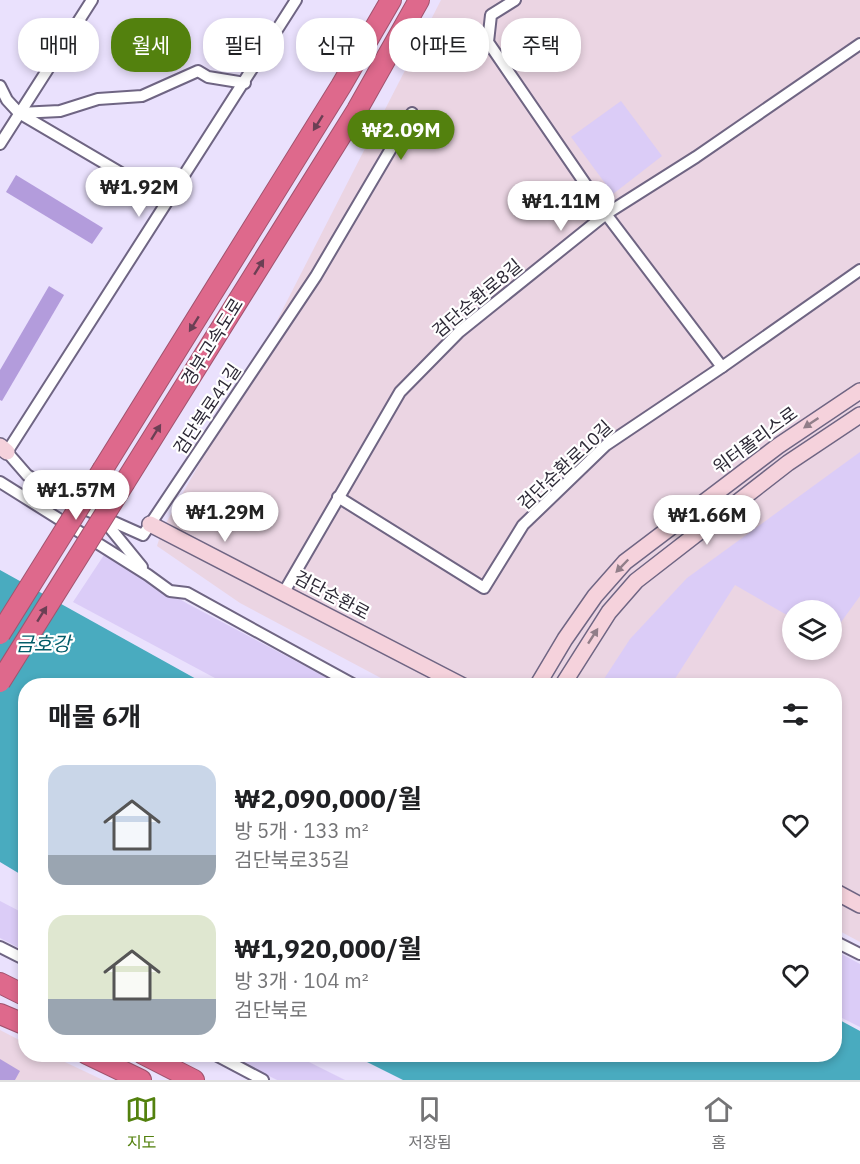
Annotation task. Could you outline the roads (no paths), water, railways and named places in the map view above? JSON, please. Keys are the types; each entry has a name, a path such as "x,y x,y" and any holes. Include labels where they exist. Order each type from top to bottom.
{"highway":[{"name":"경부고속도로","path":"0,634 341,86 391,0"},
{"name":"경부고속도로","path":"0,682 357,110 419,0"},
{"path":"0,983 18,992"},
{"path":"0,1014 18,1022"},
{"path":"104,1062 141,1080"},
{"path":"159,1062 194,1080"}],"main road":[{"name":"워터폴리스로","path":"542,678 595,596 625,562 778,446 860,391"},
{"path":"567,678 609,612 636,581 788,463 860,415"},
{"name":"검단순환로","path":"150,524 448,678"},
{"path":"842,895 860,905"}],"street":[{"path":"0,144 92,0"},
{"path":"150,524 143,535 69,502 27,475 4,449 296,0"},
{"path":"515,0 491,15 488,42 606,214 722,367"},
{"name":"검단순환로8길","path":"284,592 400,392 459,332 606,214 696,158 860,44"},
{"path":"19,113 60,111 98,99 142,96 198,71 208,77 244,83"},
{"path":"0,86 19,113 167,200"},
{"name":"검단북로41길","path":"150,524 316,276 412,112"},
{"name":"검단순환로10길","path":"338,497 484,588 524,525 606,445 860,270"},
{"path":"0,482 170,591 187,593 341,678"},
{"path":"100,516 148,575"},
{"path":"842,944 860,954"},
{"path":"0,947 18,956"},
{"path":"229,1062 263,1080"}],"water":[{"name":"금호강","path":"0,570 194,678 18,678 18,873 0,862"},
{"path":"842,1021 860,1031 860,1080 403,1080 367,1062 842,1062"}]}
